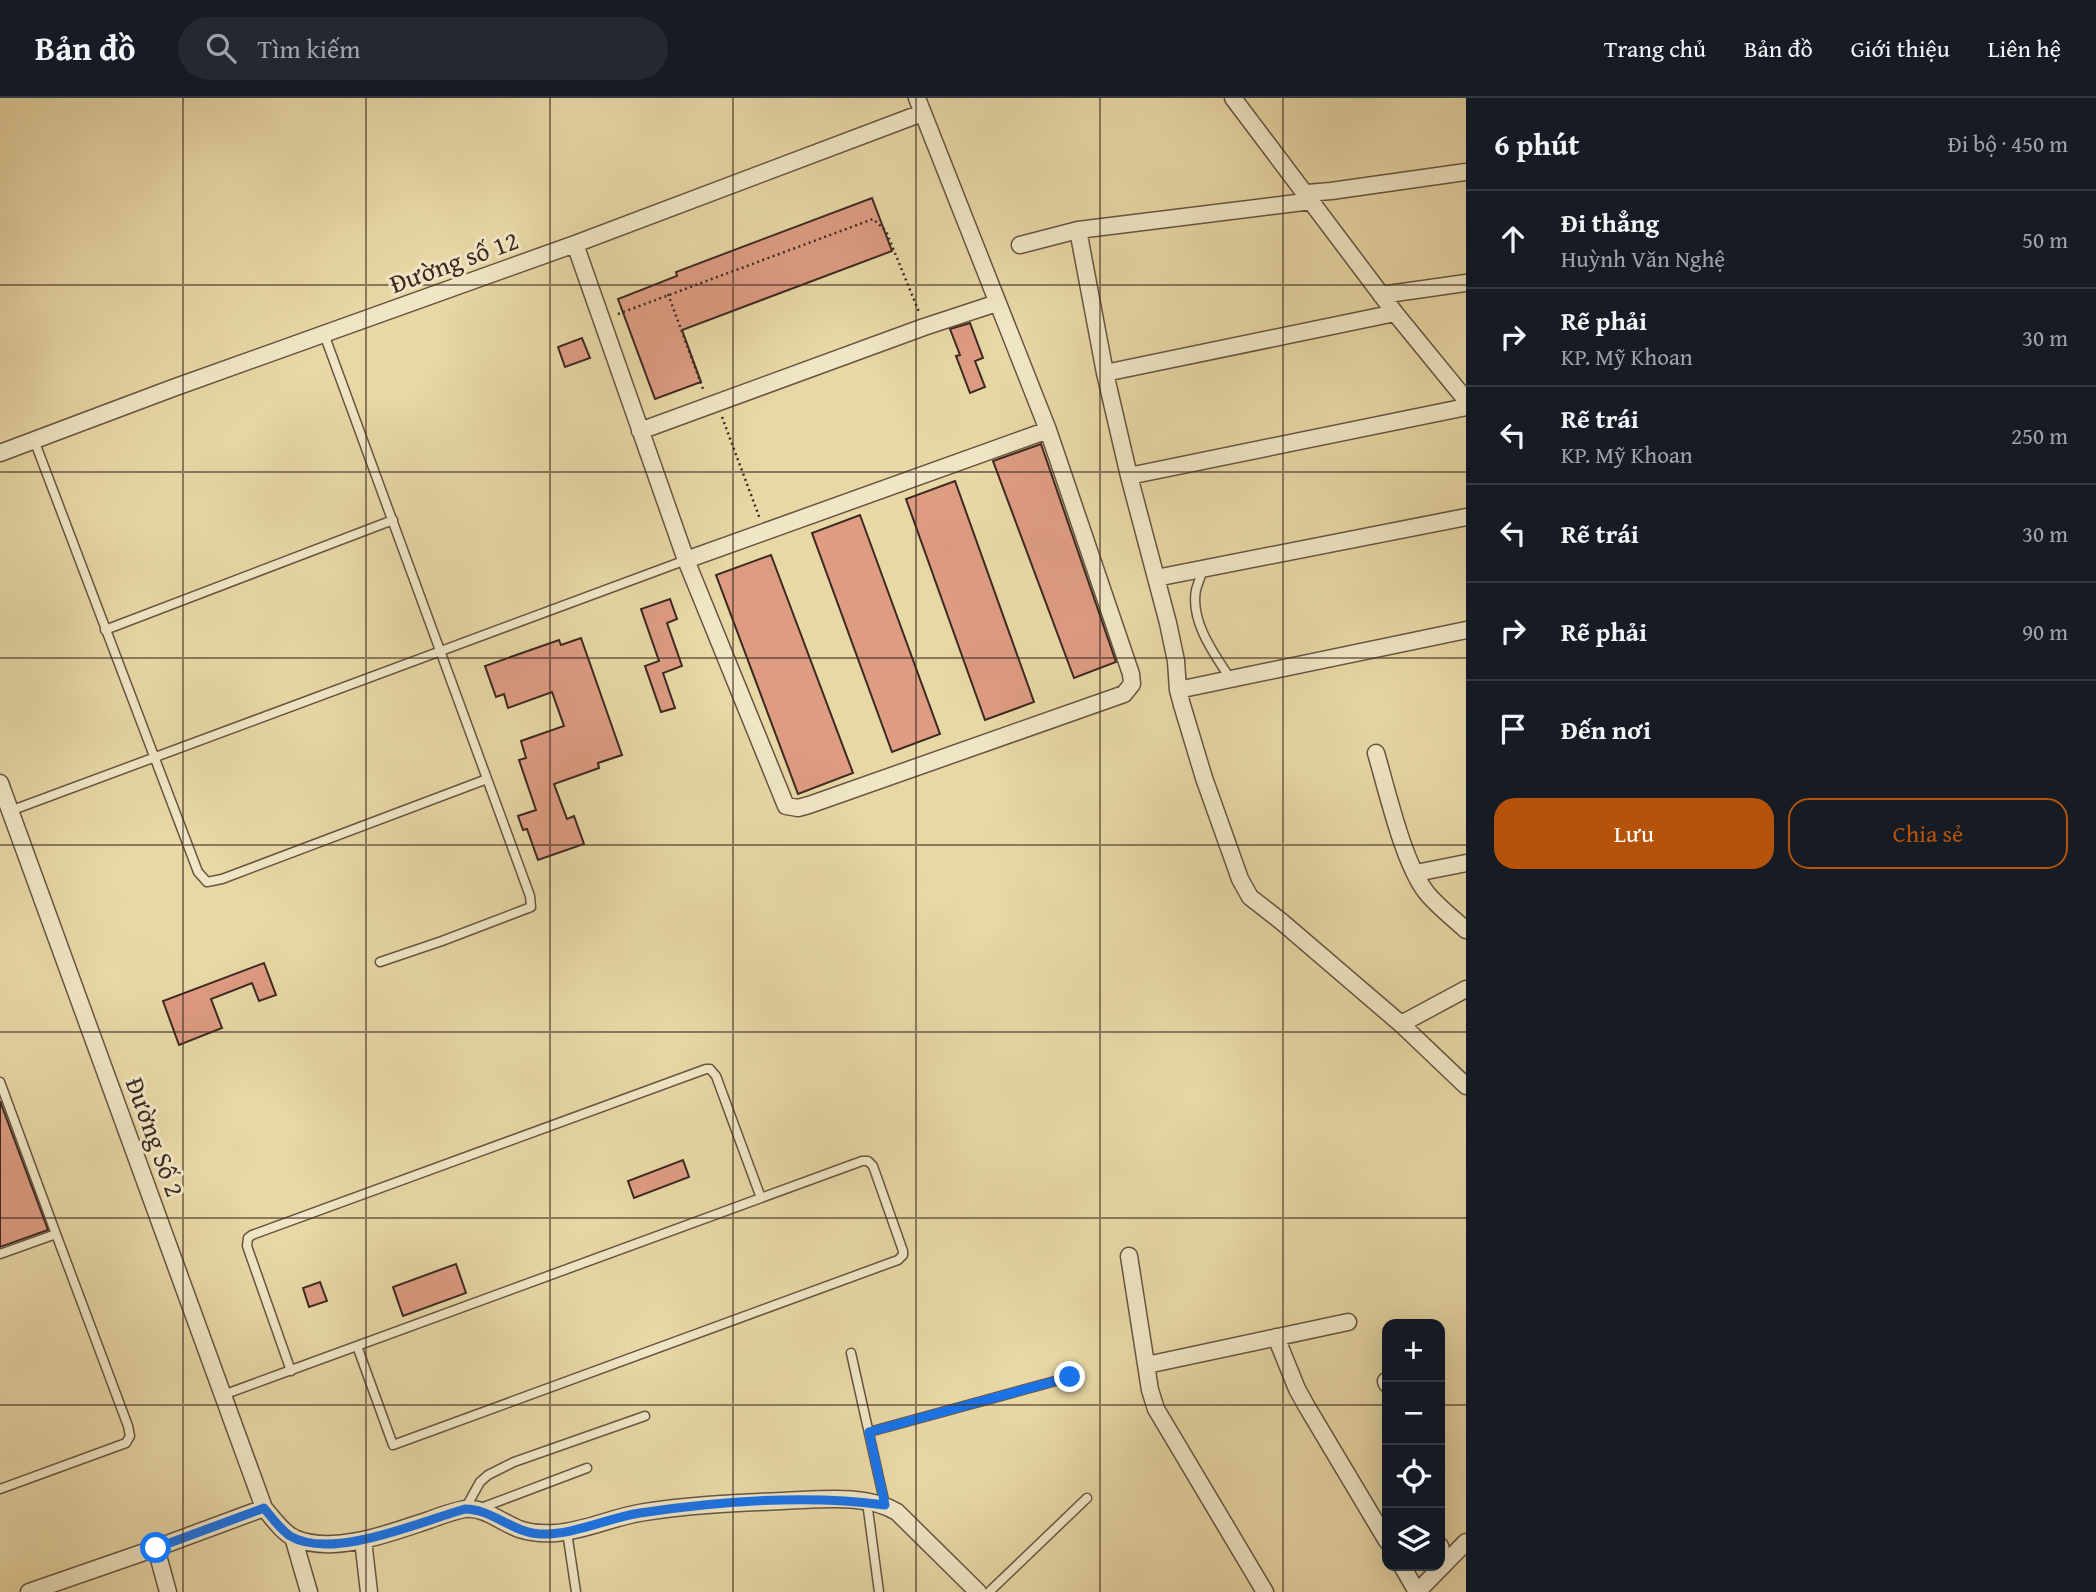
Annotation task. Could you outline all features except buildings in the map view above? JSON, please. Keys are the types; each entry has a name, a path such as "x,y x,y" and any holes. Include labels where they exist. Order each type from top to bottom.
{"street":[{"path":"1233,98 1395,313 1464,394"},
{"path":"575,244 686,560 786,806 797,808 809,805 1124,694 1132,684 1131,674 1048,430 919,105"},
{"name":"Đường số 12","path":"0,453 575,244 919,105"},
{"path":"1020,245 1078,230 1466,172"},
{"path":"1078,230 1105,373 1176,661 1178,690 1215,810 1240,879 1250,897 1401,1024 1466,1086"},
{"path":"1381,295 1466,283"},
{"path":"640,431 997,303"},
{"path":"1105,373 1395,313"},
{"path":"1129,475 1466,407"},
{"path":"686,560 1048,430"},
{"path":"1156,578 1466,517"},
{"path":"1178,690 1466,630"},
{"path":"1376,753 1400,832 1416,873 1427,892 1466,930"},
{"name":"Đường Số 2","path":"0,783 264,1508"},
{"path":"1416,873 1466,863"},
{"path":"1401,1024 1466,989"},
{"path":"1129,1256 1150,1390 1156,1409 1265,1592"},
{"path":"1147,1364 1348,1322"},
{"path":"1276,1338 1297,1389 1382,1533"},
{"path":"29,1592 264,1508 282,1529 293,1537 314,1543 345,1543 472,1509 519,1529 539,1534 566,1532 636,1514 712,1504 821,1499 885,1505 897,1512 978,1592"},
{"path":"293,1537 309,1592"},
{"path":"363,1540 369,1592"},
{"path":"1405,1571 1417,1592 1466,1542"},
{"path":"156,1548 168,1592"}],"lane":[{"path":"324,334 530,896 531,907 442,942 380,962"},
{"path":"34,440 198,872 207,882 222,879 487,779"},
{"path":"105,630 393,520"},
{"path":"10,811 686,560"},
{"path":"1203,569 1196,592 1197,615 1213,652 1230,678"},
{"path":"291,1371 247,1242 252,1235 317,1211 706,1069 710,1069 716,1076 761,1198"},
{"path":"0,1082 130,1436 126,1443 0,1489"},
{"path":"223,1395 862,1161 869,1161 873,1166 903,1255 898,1260 393,1445 357,1346"},
{"path":"0,1254 56,1234"},
{"path":"851,1353 885,1505"},
{"path":"869,1432 1070,1377"},
{"path":"472,1509 480,1482 488,1475 514,1462 645,1416"},
{"path":"472,1509 587,1468"},
{"path":"989,1592 1087,1498"},
{"path":"867,1502 879,1592"},
{"path":"566,1532 576,1592"}],"path":[{"path":"601,320 873,219 887,231 925,327"},
{"path":"668,294 765,532"}],"route":[{"path":"156,1548 264,1508 282,1529 293,1537 314,1543 345,1543 367,1539 465,1509 478,1509 519,1529 539,1534 566,1532 636,1514 724,1503 821,1499 885,1505 869,1432 1070,1377"}]}
